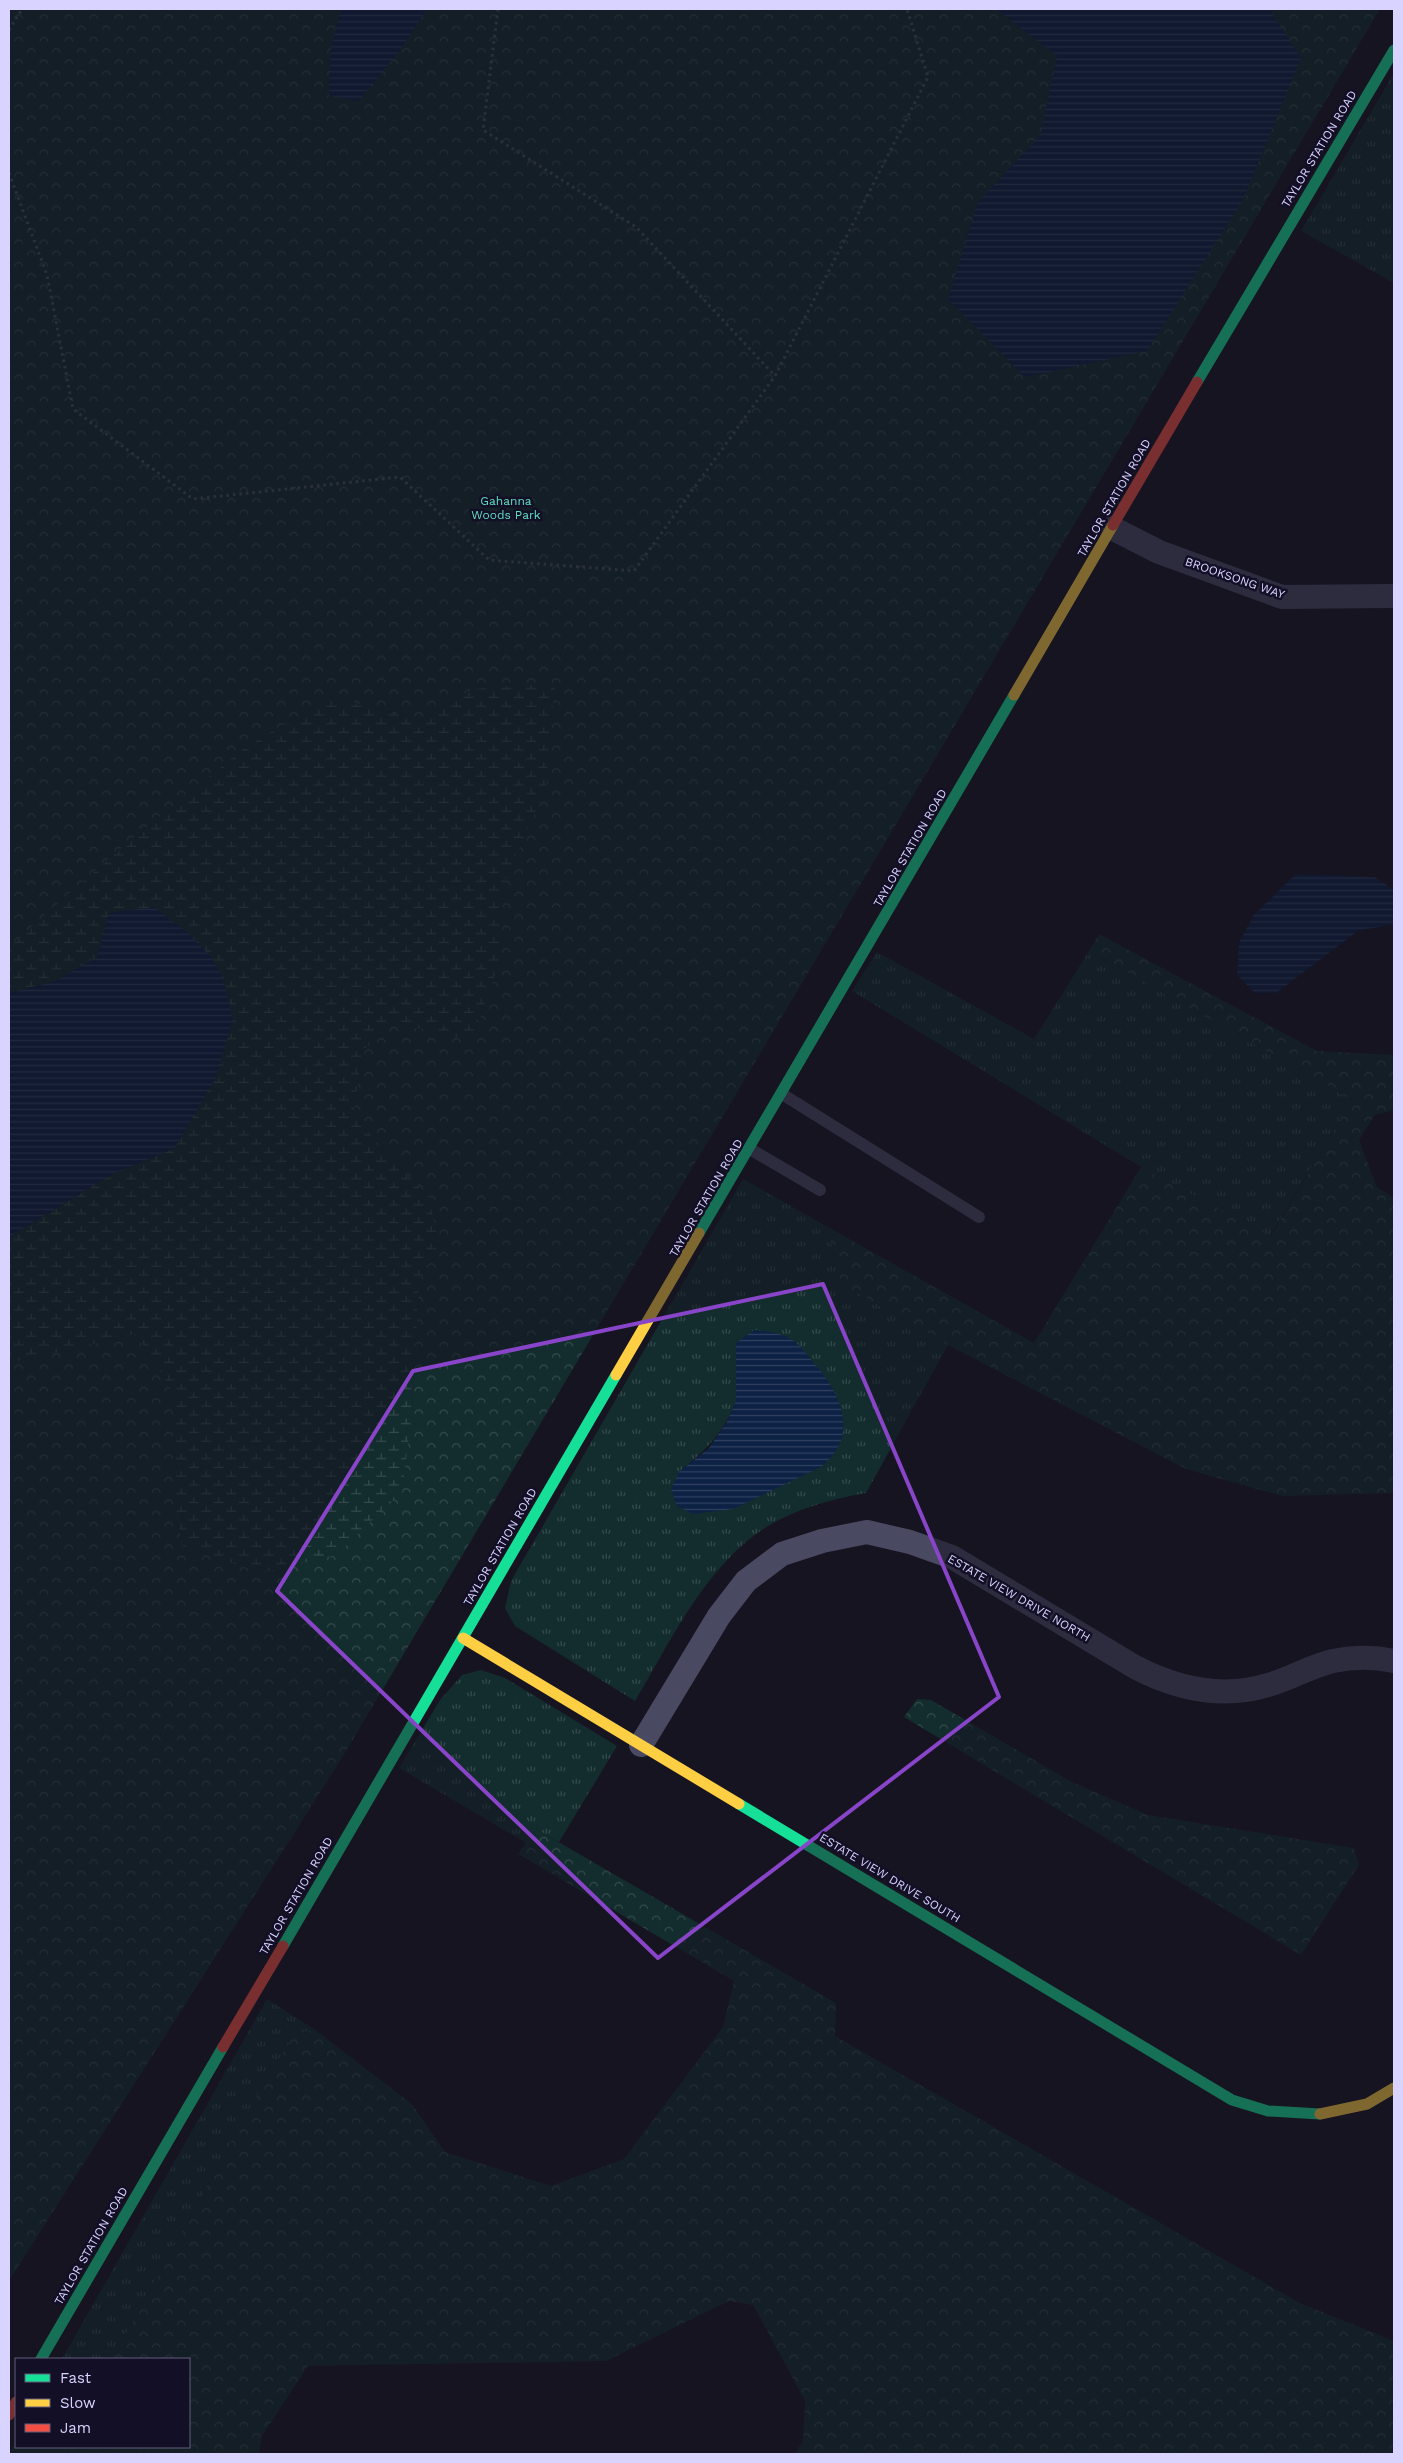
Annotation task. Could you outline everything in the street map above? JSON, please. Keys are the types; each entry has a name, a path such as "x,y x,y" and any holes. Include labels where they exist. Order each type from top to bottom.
{"main road":[{"name":"TAYLOR STATION ROAD","path":"42,2358 1112,528 1394,50"},
{"name":"ESTATE VIEW DRIVE SOUTH","path":"463,1638 1232,2100 1271,2112 1314,2114 1351,2110 1394,2088"}],"street":[{"name":"BROOKSONG WAY","path":"1112,528 1159,552 1282,597 1394,596"},
{"name":"ESTATE VIEW DRIVE NORTH","path":"641,1745 719,1616 746,1581 782,1554 822,1540 867,1532 910,1542 952,1557 1135,1667 1156,1678 1180,1686 1208,1692 1238,1692 1266,1686 1333,1661 1376,1658 1394,1662"}],"lane":[{"path":"782,1094 979,1217"},
{"path":"750,1149 820,1190"}],"path":[{"path":"9,30 22,9"},
{"path":"498,9 483,130 636,227 774,376"},
{"path":"9,173 47,275 73,408 193,499 400,476 489,560 634,571 774,376 928,76 907,9"}],"highlighted area":[{"path":"823,1284 999,1697 658,1958 277,1591 413,1371"}],"green space":[{"name":"Gahanna Woods Park","path":"9,9 1380,9 342,1758 9,2281 9,1363 136,1334 173,1392 174,1490 412,1411 419,1280 439,1245 428,1197 353,1116 362,1052 390,1022 472,1041 500,960 503,885 519,848 473,689 420,720 330,696 243,749 112,856 9,947"},
{"path":"1394,73 1394,283 1301,231"},
{"path":"555,683 546,787 503,885 500,960 472,1041 390,1022 362,1052 353,1116 428,1197 440,1245 419,1280 412,1411 402,1492 336,1555 261,1573 182,1546 174,1490 173,1392 136,1334 9,1363 9,1237 112,1174 175,1148 109,913 97,957 55,981 9,993 9,947 112,856 243,749 330,696 420,720 473,689"},
{"path":"1099,934 1317,1051 1394,1055 1394,1110 1375,1115 1359,1140 1377,1187 1394,1198 1394,1493 1282,1496 1186,1469 948,1345 840,1283 828,1227 1034,1343 1141,1167 1271,1236 1352,1100 1089,951"},
{"path":"1089,951 1352,1100 1270,1236 1141,1167 852,991 877,952 1034,1039"},
{"path":"743,1179 828,1227 840,1283 948,1345 866,1493 837,1499 794,1513 768,1526 736,1551 719,1569 688,1611 635,1701 515,1626 505,1608 511,1581","holes":["736,1401 693,1514 679,1472 713,1441"]},
{"path":"481,1670 505,1678 617,1746 559,1842 536,1829 526,1843 399,1768 440,1700 462,1675"},
{"path":"917,1699 931,1700 1072,1782 1148,1815 1354,1848 1359,1865 1301,1955 904,1717"},
{"path":"536,1829 836,2003 835,2036 1300,2303 1394,2341 1394,2454 795,2454 803,2440 805,2401 753,2305 729,2301 606,2361 308,2366 262,2436 259,2454 60,2454 63,2448 190,2448 190,2358 113,2358 268,2075 294,2036 314,2029 412,2104 445,2152 551,2186 624,2159 723,2027 734,1981 518,1854"},
{"path":"267,1999 314,2029 294,2036 268,2075 113,2358 63,2358"},
{"path":"15,2441 15,2448 63,2448 60,2454 9,2454"}],"water":[{"path":"341,9 427,9 400,50 358,102 329,95 331,47"},
{"path":"996,9 1269,9 1301,58 1243,200 1147,351 1025,377 948,299 978,202 1040,136 1057,56"},
{"path":"1296,874 1375,877 1394,890 1394,925 1359,930 1276,993 1255,993 1237,975 1239,943 1253,916"},
{"path":"154,907 187,932 211,957 222,976 233,1019 216,1077 175,1148 112,1174 9,1237 9,993 55,981 97,957 109,913"},
{"path":"754,1330 775,1333 794,1341 822,1373 838,1400 842,1414 843,1428 841,1441 833,1455 821,1467 733,1509 693,1514 677,1506 671,1489 679,1472 709,1448 726,1423 736,1401 736,1343"}],"traffic: fast":[{"path":"1197,382 1394,50"},
{"path":"699,1233 1014,695"},
{"path":"283,1946 616,1375"},
{"path":"739,1804 1232,2100 1268,2111 1320,2114"},
{"path":"42,2358 223,2047"}],"traffic: slow":[{"path":"1014,695 1113,525"},
{"path":"616,1375 699,1233"},
{"path":"463,1638 739,1804"},
{"path":"1320,2114 1367,2104 1394,2088"}],"traffic: jam":[{"path":"1113,525 1197,382"},
{"path":"223,2047 283,1946"},
{"path":"9,2415 15,2404"}]}
